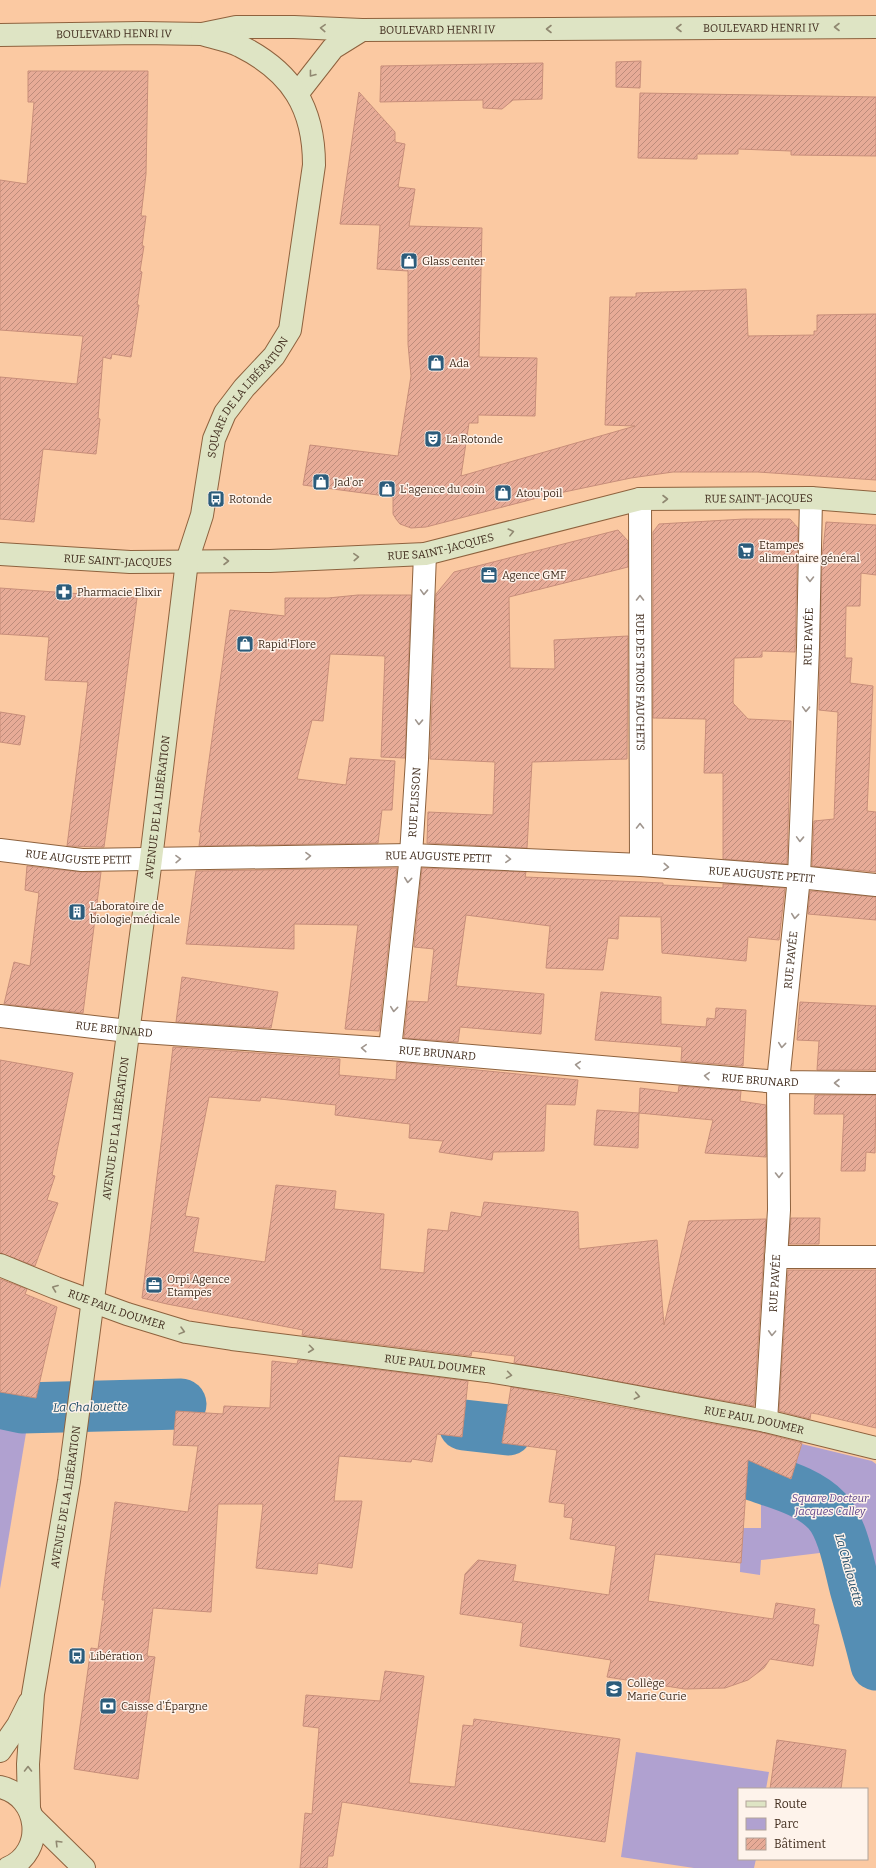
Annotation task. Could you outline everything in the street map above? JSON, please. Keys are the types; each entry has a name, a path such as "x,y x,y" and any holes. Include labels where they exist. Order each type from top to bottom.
{"street":[{"name":"BOULEVARD HENRI IV","path":"0,35 202,34 236,27 294,27 362,30 876,27"},
{"path":"298,94 333,48 362,30"},
{"name":"SQUARE DE LA LIBÉRATION","path":"187,561 202,515 214,439 224,413 244,388 274,356 290,330 314,165 314,145 309,118 298,94 287,80 262,59 239,45 202,34"},
{"name":"RUE SAINT-JACQUES","path":"0,554 112,561 270,561 425,554 640,499 811,498 876,503"},
{"name":"RUE PAVÉE","path":"766,1421 772,1345 779,1210 778,1082 798,877 808,647 811,498"},
{"name":"RUE DES TROIS FAUCHETS","path":"640,499 641,865"},
{"name":"RUE PLISSON","path":"390,1049 411,854 418,751 425,554"},
{"name":"AVENUE DE LA LIBÉRATION","path":"8,1868 20,1860 31,1845 34,1828 31,1813 28,1764 33,1694 54,1576 75,1437 151,859 187,561"},
{"name":"RUE AUGUSTE PETIT","path":"0,850 82,860 411,854 641,865 798,877 876,885"},
{"name":"RUE BRUNARD","path":"0,1016 128,1031 390,1049 778,1082 876,1083"},
{"path":"776,1257 876,1257"},
{"name":"RUE PAUL DOUMER","path":"0,1265 127,1314 186,1332 502,1373 562,1383 766,1421 876,1448"},
{"name":"AVENUE DE LA LIBÉRATION","path":"2,1747 18,1725 33,1694"},
{"path":"0,1787 19,1796 31,1813 84,1868"}],"green space":[{"path":"0,1422 27,1427 0,1589"},
{"name":"Square Docteur Jacques Calley","path":"802,1444 872,1461 876,1464 876,1583 862,1584 855,1567 844,1568 844,1574 840,1574 836,1551 761,1560 760,1575 740,1572 741,1528 761,1528 761,1500 782,1507"},
{"path":"636,1752 769,1772 766,1788 738,1788 738,1860 756,1860 754,1868 694,1868 621,1857"}],"water":[{"path":"0,1393 35,1398 32,1423 0,1417"}],"building":[{"path":"641,61 640,88 616,87 616,62"},
{"path":"543,63 542,99 513,100 502,109 483,108 483,100 380,102 381,66"},
{"path":"28,71 148,71 146,174 141,216 146,216 142,246 144,246 140,271 142,272 137,305 139,305 131,357 112,354 111,359 103,357 98,418 100,419 96,454 43,449 34,522 0,519 0,377 77,384 83,336 0,330 0,180 27,184 34,102 28,102"},
{"path":"359,92 395,132 395,142 405,144 398,187 415,189 409,226 482,228 479,357 537,358 535,416 478,415 478,423 469,423 461,476 635,426 605,425 610,297 636,297 636,293 746,289 748,336 814,335 814,331 817,331 817,315 876,314 876,480 758,472 673,472 631,478 545,496 426,527 411,528 400,524 393,514 393,497 303,485 310,445 398,456 411,376 408,344 408,271 377,269 380,225 340,224"},
{"path":"640,93 876,97 876,156 791,155 791,151 738,149 738,154 697,154 697,159 638,158"},
{"path":"744,519 790,519 798,528 795,652 762,651 762,657 734,658 733,703 748,719 791,721 787,864 723,859 723,773 704,773 706,719 653,718 653,532 659,524"},
{"path":"826,522 876,525 876,575 861,573 860,606 846,606 845,658 852,658 850,683 873,686 867,811 876,812 876,872 812,866 814,821 834,819 838,712 819,710 822,557"},
{"path":"618,530 628,541 628,567 509,597 510,668 555,669 554,640 628,636 627,759 532,762 527,848 427,843 428,812 493,815 495,762 430,759 436,594 454,572"},
{"path":"0,588 137,598 104,847 67,846 88,682 45,680 49,637 0,634"},
{"path":"358,595 411,595 405,758 381,757 385,656 330,654 323,721 312,720 297,779 346,785 350,758 395,761 392,810 382,810 378,843 199,846 201,832 199,832 230,610 285,616 285,598 328,598"},
{"path":"0,712 25,716 20,745 0,742"},
{"path":"27,866 81,872 101,872 83,1013 4,1004 14,962 30,966 39,893 25,890"},
{"path":"397,868 379,1031 345,1029 358,925 294,924 294,949 186,944 196,871"},
{"path":"422,868 526,872 525,877 663,883 663,885 723,888 723,884 785,888 779,940 748,937 746,961 662,953 661,917 619,916 618,939 608,938 603,970 546,968 550,926 466,915 456,986 544,994 541,1034 460,1027 458,1042 404,1038 408,1001 428,1002 434,949 414,947"},
{"path":"810,891 876,897 876,920 808,914"},
{"path":"182,977 278,992 271,1028 176,1022"},
{"path":"601,992 661,997 661,1024 706,1027 707,1018 715,1019 716,1008 746,1010 743,1066 681,1061 682,1047 595,1040"},
{"path":"800,1002 876,1006 876,1070 817,1070 819,1041 797,1040"},
{"path":"173,1047 340,1059 339,1075 396,1080 397,1062 578,1080 575,1105 546,1104 544,1151 493,1152 492,1160 439,1152 443,1141 409,1138 410,1124 335,1115 336,1105 261,1097 260,1101 209,1097 185,1216 199,1218 193,1252 265,1262 276,1185 336,1191 334,1209 384,1214 380,1269 424,1273 428,1229 448,1231 451,1212 481,1217 484,1202 578,1212 579,1249 657,1240 664,1325 689,1221 766,1219 754,1406 514,1363 515,1356 472,1351 471,1356 302,1335 303,1330 142,1298"},
{"path":"0,1060 73,1073 52,1175 55,1176 47,1200 58,1203 35,1266 0,1253"},
{"path":"679,1086 741,1091 740,1101 766,1105 766,1157 705,1153 713,1120 639,1113 640,1088 678,1093"},
{"path":"815,1095 876,1095 875,1153 866,1152 865,1171 841,1171 844,1114 814,1114"},
{"path":"597,1110 639,1113 638,1148 594,1145"},
{"path":"791,1218 820,1218 819,1244 789,1244"},
{"path":"788,1270 876,1270 876,1428 817,1414 811,1413 810,1419 779,1411"},
{"path":"0,1279 27,1289 25,1294 57,1307 36,1398 0,1392"},
{"path":"298,1360 468,1381 462,1437 437,1434 432,1462 412,1459 411,1462 339,1456 334,1501 362,1501 352,1568 318,1563 317,1574 256,1568 263,1504 218,1504 211,1612 153,1608 147,1656 155,1657 138,1779 74,1769 91,1648 98,1649 105,1600 102,1600 115,1502 188,1512 198,1446 173,1445 176,1411 223,1414 224,1406 270,1408 272,1361 297,1364"},
{"path":"511,1387 763,1433 802,1443 791,1479 748,1460 741,1563 655,1554 648,1601 773,1619 776,1603 815,1609 813,1624 819,1625 813,1666 770,1659 764,1668 748,1680 725,1688 685,1689 607,1677 611,1660 520,1646 523,1623 460,1614 465,1574 478,1560 516,1565 513,1581 609,1595 616,1546 570,1539 573,1518 564,1517 565,1504 549,1502 557,1450 502,1443"},
{"path":"385,1671 424,1676 409,1783 455,1787 463,1725 473,1726 474,1719 620,1739 605,1842 342,1802 333,1856 328,1856 327,1868 300,1868 305,1813 312,1814 319,1728 303,1726 306,1695 380,1701"},
{"path":"777,1740 846,1750 841,1788 770,1788"}],"waterway":[{"name":"La Chalouette","path":"0,1403 22,1408 181,1404"},
{"name":"La Chalouette","path":"464,1425 508,1430"},
{"name":"La Chalouette","path":"753,1475 802,1493 819,1504 833,1518 845,1547 876,1665"}],"place":[{"name":"Glass center","path":"409,261"},
{"name":"Ada","path":"436,363"},
{"name":"La Rotonde","path":"433,439"},
{"name":"Jad'or","path":"321,482"},
{"name":"L'agence du coin","path":"387,489"},
{"name":"Atou'poil","path":"503,493"},
{"name":"Rotonde","path":"216,499"},
{"name":"Etampes alimentaire général","path":"746,551"},
{"name":"Agence GMF","path":"489,575"},
{"name":"Pharmacie Elixir","path":"64,592"},
{"name":"Rapid'Flore","path":"245,644"},
{"name":"Laboratoire de biologie médicale","path":"77,912"},
{"name":"Orpi Agence Etampes","path":"154,1285"},
{"name":"Libération","path":"77,1656"},
{"name":"Collège Marie Curie","path":"614,1689"},
{"name":"Caisse d'Épargne","path":"108,1706"}]}
